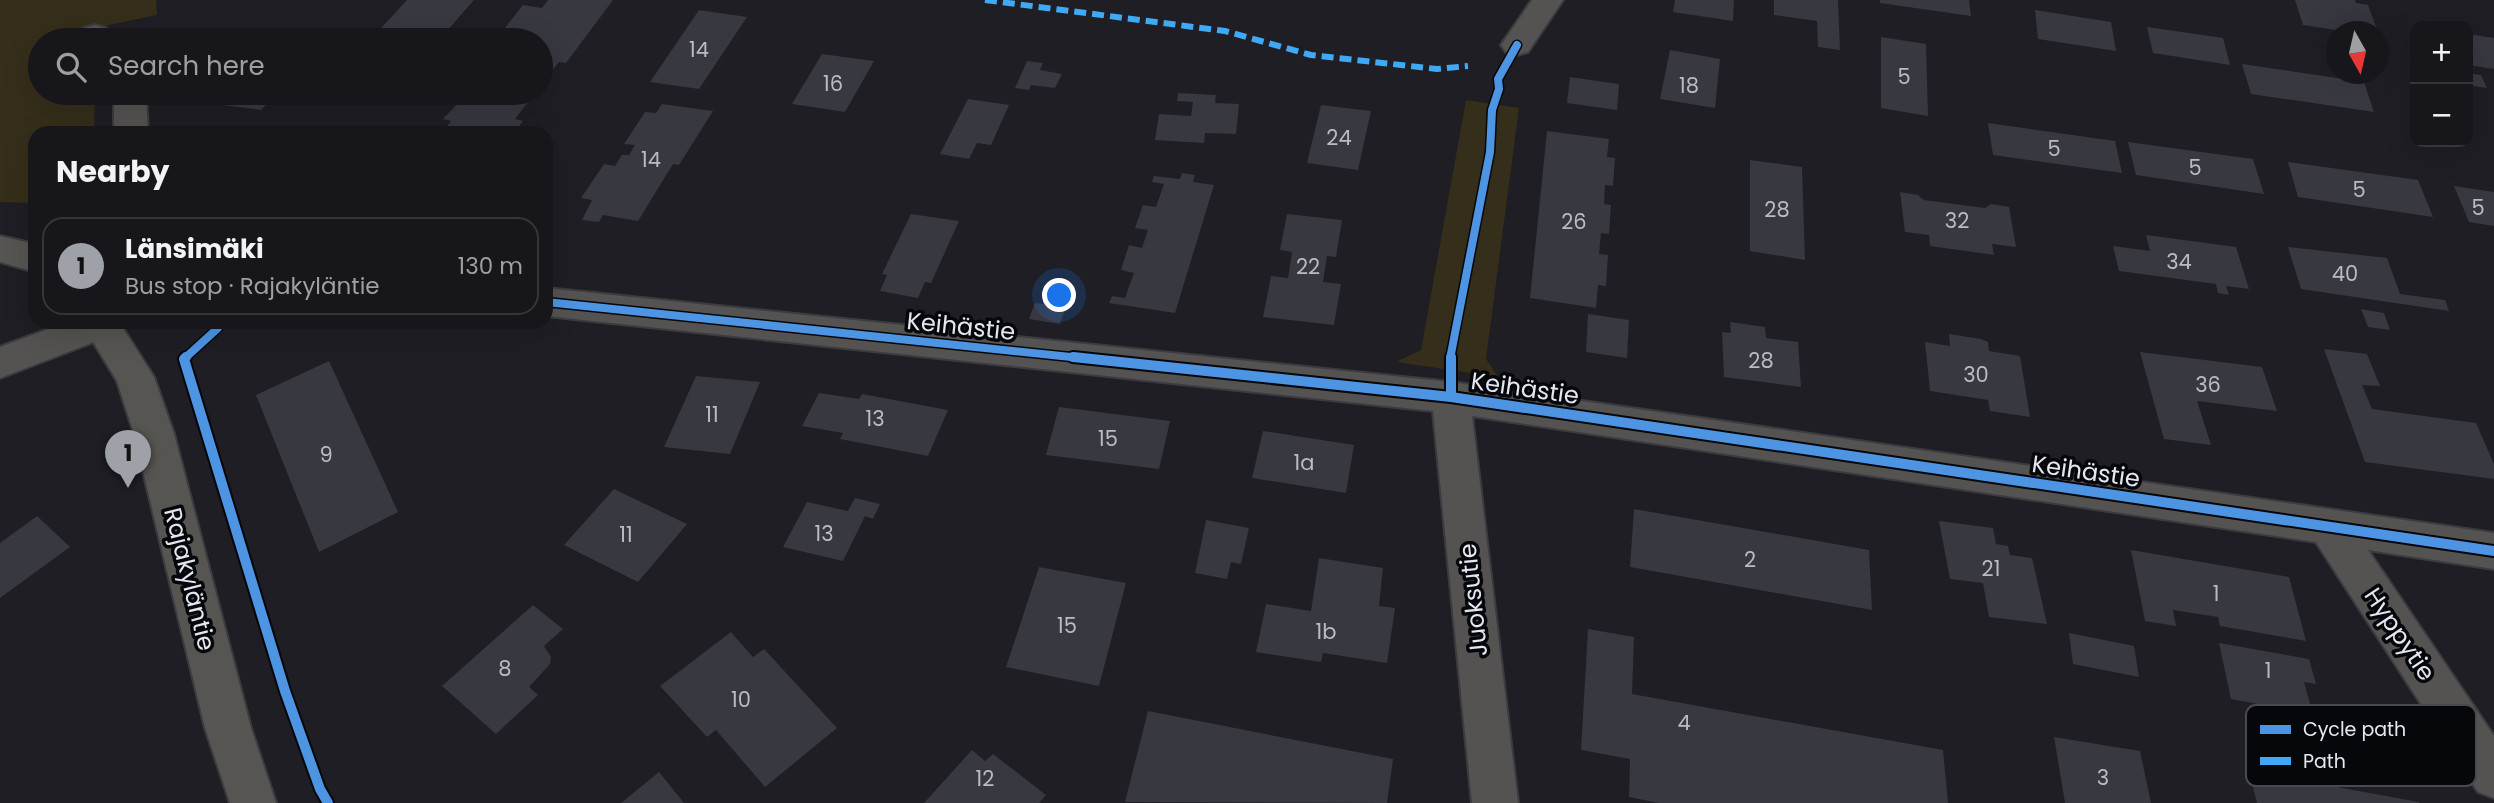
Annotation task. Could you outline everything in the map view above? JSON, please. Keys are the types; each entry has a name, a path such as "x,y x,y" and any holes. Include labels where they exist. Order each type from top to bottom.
{"street":[{"path":"1517,45 1548,0"},
{"path":"130,105 131,126"},
{"path":"0,249 28,255"},
{"name":"Keihästie","path":"553,303 1451,397 2494,551"},
{"path":"0,363 87,329"},
{"name":"Rajakyläntie","path":"106,329 135,377 154,434 228,729 253,803"},
{"name":"Juoksutie","path":"1451,397 1495,803"},
{"name":"Hyppytie","path":"2329,527 2447,705"},
{"name":"Hyppytie","path":"2476,749 2494,776"}],"shaded area":[{"path":"0,0 156,0 157,15 95,28 28,28 28,105 95,105 94,126 28,126 28,203 0,202"},
{"path":"1466,100 1519,108 1486,359 1498,377 1396,362 1421,350"}],"building":[{"path":"407,0 474,0 450,28 381,28"},
{"path":"548,0 613,0 566,63 559,62 553,70 553,28 505,28 523,5 542,8"},
{"path":"1675,0 1734,0 1733,21 1673,12"},
{"path":"1774,0 1838,0 1840,50 1818,47 1817,21 1774,15"},
{"path":"1880,0 1969,0 1971,16 1880,3"},
{"path":"2295,0 2355,0 2356,3 2368,5 2374,21 2326,21 2326,29 2303,25"},
{"path":"699,10 747,17 699,89 650,82"},
{"path":"2035,10 2111,22 2116,51 2038,39"},
{"path":"2147,27 2223,38 2230,65 2153,53"},
{"path":"2473,35 2494,38 2494,69 2473,66"},
{"path":"1881,37 1926,44 1928,116 1881,108"},
{"path":"1670,50 1720,59 1715,108 1660,99"},
{"path":"822,54 874,61 845,112 792,104"},
{"path":"1027,61 1043,63 1040,70 1062,74 1055,88 1031,85 1029,90 1015,88"},
{"path":"2242,64 2326,76 2326,84 2365,84 2374,112 2251,94"},
{"path":"2473,74 2481,75 2487,88 2473,86"},
{"path":"1570,77 1619,84 1617,110 1567,103"},
{"path":"1178,93 1216,95 1215,103 1239,104 1236,134 1205,133 1204,143 1155,140 1159,114 1191,116 1193,102 1177,101"},
{"path":"968,99 1009,105 991,145 977,143 969,159 940,154"},
{"path":"662,104 713,111 679,165 673,164 638,221 603,215 599,222 582,220 592,200 581,198 604,164 615,166 622,155 629,155 635,145 624,144 645,112 656,113"},
{"path":"223,105 266,105 261,110"},
{"path":"456,105 526,105 515,119 523,121 519,126 447,126 451,121 443,119"},
{"path":"1321,105 1371,111 1358,170 1307,163"},
{"path":"1988,123 2115,141 2122,173 1993,155"},
{"path":"1547,131 1609,139 1607,157 1615,158 1613,186 1605,185 1604,204 1611,205 1609,234 1601,233 1599,254 1608,255 1606,286 1598,285 1596,308 1530,298"},
{"path":"2128,142 2253,159 2264,194 2136,175"},
{"path":"1750,160 1802,167 1805,260 1750,251"},
{"path":"2288,162 2418,180 2433,217 2298,197"},
{"path":"1182,173 1195,175 1193,182 1214,185 1175,313 1109,303 1112,296 1125,298 1134,273 1121,270 1129,245 1142,248 1148,230 1135,228 1143,205 1156,207 1164,184 1152,182 1154,176 1180,179"},
{"path":"2454,186 2494,192 2494,226 2469,222"},
{"path":"1900,192 1918,195 1924,200 1985,208 1991,204 2009,207 2016,247 1992,244 1994,255 1930,246 1929,235 1905,232"},
{"path":"911,214 959,221 931,283 925,282 918,298 880,291 887,275 882,274"},
{"path":"1287,214 1342,220 1336,257 1327,256 1323,282 1341,284 1334,325 1263,317 1271,276 1288,278 1292,252 1280,250"},
{"path":"2146,235 2236,247 2249,289 2226,286 2229,295 2218,293 2216,284 2119,271 2113,246 2150,251"},
{"path":"2288,247 2387,258 2400,294 2445,300 2449,311 2301,289"},
{"path":"1035,303 1066,307 1060,324 1029,319"},
{"path":"2361,309 2384,313 2390,330 2368,327"},
{"path":"1588,314 1629,320 1627,358 1586,352"},
{"path":"1730,322 1765,327 1766,338 1798,342 1801,387 1724,377 1722,332 1731,333"},
{"path":"1949,334 1981,339 1988,342 1989,351 2020,356 2030,417 1990,411 1988,400 1930,391 1925,342 1950,346"},
{"path":"2324,349 2367,354 2380,386 2362,385 2372,409 2476,423 2494,464 2494,479 2365,462"},
{"path":"2140,352 2262,367 2277,411 2197,401 2211,445 2164,439"},
{"path":"329,361 398,512 319,552 256,395"},
{"path":"696,376 760,382 730,454 664,447"},
{"path":"819,393 859,399 862,394 948,410 928,456 840,439 843,433 802,426"},
{"path":"1059,407 1170,421 1159,469 1046,455"},
{"path":"1263,431 1354,445 1346,493 1252,478"},
{"path":"614,489 687,524 638,582 564,545"},
{"path":"855,498 880,504 873,519 865,516 843,561 783,547 807,502 848,511"},
{"path":"1634,509 1869,550 1872,610 1630,567"},
{"path":"37,516 70,547 0,598 0,543"},
{"path":"1206,520 1249,528 1241,564 1231,562 1227,579 1195,573"},
{"path":"1939,521 1993,528 1996,544 2008,546 2010,555 2032,558 2047,624 1989,617 1983,583 1950,579"},
{"path":"2131,550 2289,577 2306,641 2220,626 2218,617 2173,610 2176,626 2145,621"},
{"path":"1319,558 1383,568 1379,606 1395,608 1387,663 1323,653 1321,662 1256,652 1266,604 1311,611"},
{"path":"1039,567 1126,583 1099,686 1006,667"},
{"path":"533,605 563,629 544,646 551,657 550,664 529,687 538,695 496,734 442,686"},
{"path":"1588,629 1634,637 1632,694 1943,750 1948,803 1659,803 1629,797 1630,759 1581,750"},
{"path":"731,632 753,657 764,649 837,728 765,787 716,730 707,737 660,686"},
{"path":"2069,633 2134,646 2139,677 2073,664"},
{"path":"2219,643 2309,659 2316,684 2304,682 2310,705 2264,705 2231,699"},
{"path":"1148,711 1393,759 1387,803 1125,802"},
{"path":"2054,737 2140,751 2151,803 2065,803"},
{"path":"972,750 985,761 993,754 1046,795 1039,803 924,803"},
{"path":"659,772 684,803 621,803"},
{"path":"2253,786 2331,786 2419,802 2419,803 2257,803"}],"marked path":[{"path":"985,0 1225,31 1311,55 1437,69 1468,66"}],"cycle path":[{"path":"1451,397 1449,366 1490,152 1492,110 1499,89 1498,79 1517,45"},
{"path":"553,303 1451,397 2494,551"},
{"path":"217,329 184,359 285,691 320,789 328,803"}],"place":[{"name":"Länsimäki","path":"128,488"}]}
